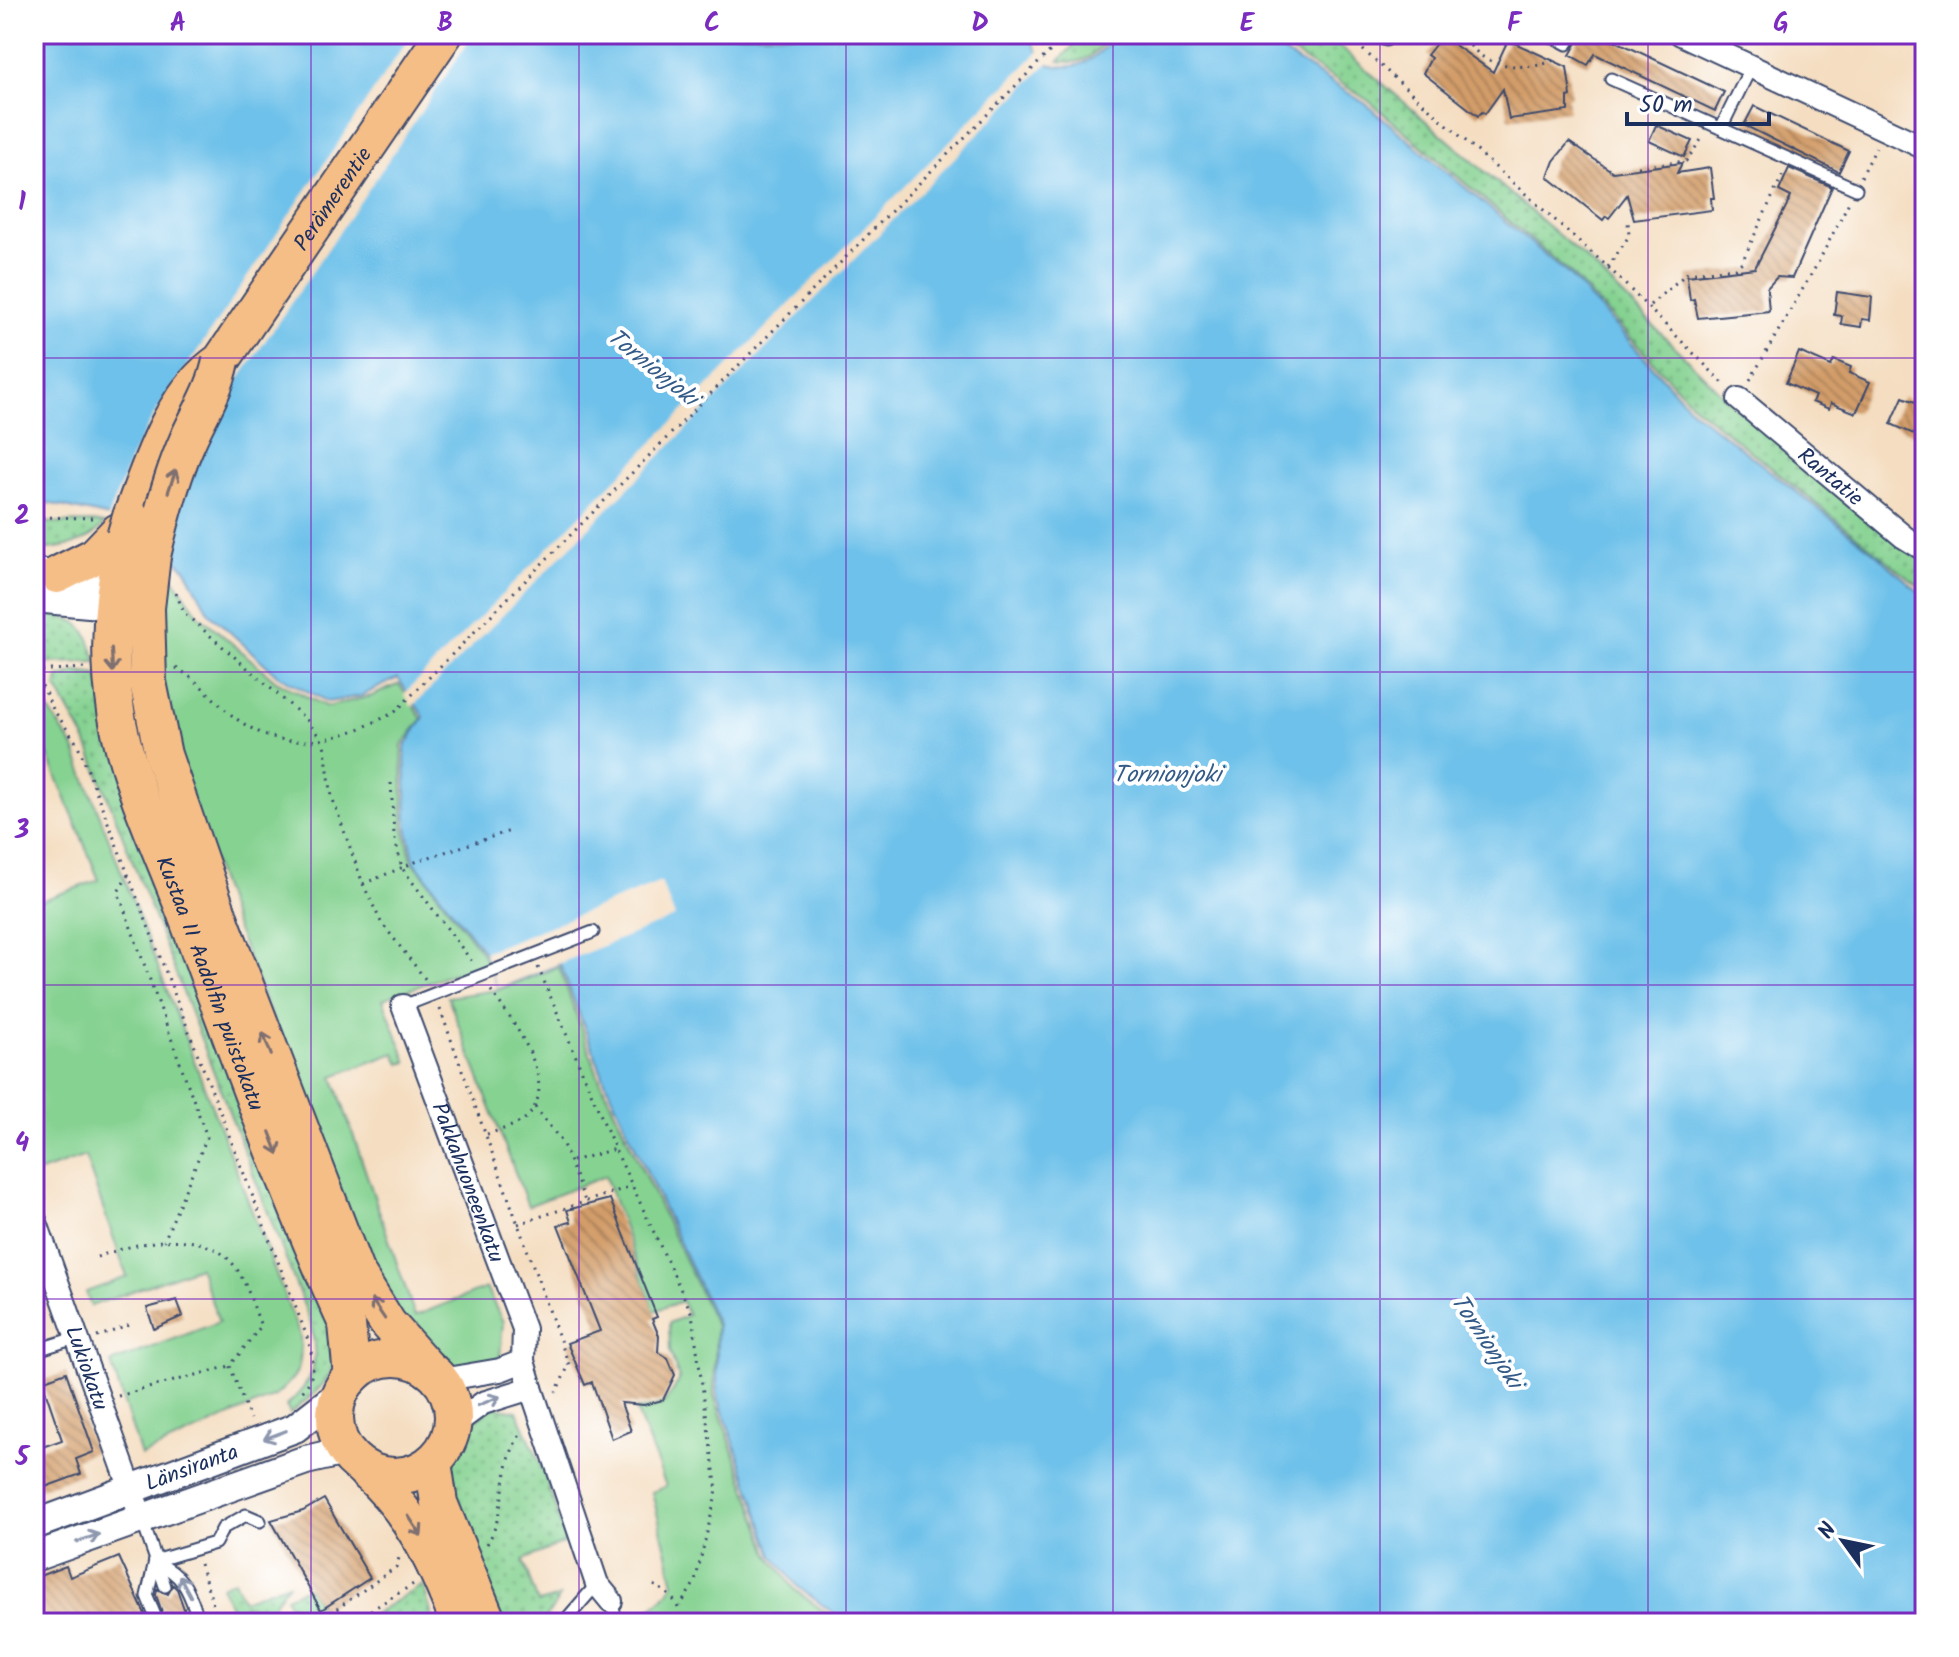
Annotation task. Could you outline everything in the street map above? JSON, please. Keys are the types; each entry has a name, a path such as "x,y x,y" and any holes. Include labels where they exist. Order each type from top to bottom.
{"highway":[{"name":"Perämerentie","path":"133,562 170,485 187,441 215,388 221,361 444,34"},
{"path":"42,582 95,556 133,562"},
{"name":"Kustaa II Aadolfin puistokatu","path":"133,562 152,713 167,769 220,920 355,1271 388,1324 434,1374"},
{"name":"Kustaa II Aadolfin puistokatu","path":"133,562 113,676 125,748 192,932 347,1324 346,1384"},
{"path":"354,1460 399,1477 433,1462 450,1439 453,1425 453,1406 434,1374 394,1358 371,1363 346,1384 335,1417 354,1460 390,1492 413,1522 475,1621"},
{"path":"433,1462 439,1503 475,1621"}],"street":[{"path":"1681,34 1884,132 1925,148"},
{"name":"Rantatie","path":"1739,399 1904,537 1925,550"},
{"path":"42,582 133,562"},
{"name":"Pakkahuoneenkatu","path":"403,1006 524,1329 523,1361 531,1388 609,1603"},
{"name":"Lukiokatu","path":"34,1217 86,1337 142,1520"},
{"path":"434,1374 475,1376 523,1361"},
{"name":"Länsiranta","path":"34,1525 295,1428 346,1384"},
{"path":"453,1425 483,1403 531,1388"},
{"name":"Länsiranta","path":"34,1557 306,1460 354,1460"}],"lane":[{"path":"1548,34 1570,39"},
{"path":"1716,125 1750,69"},
{"path":"1611,79 1856,189"},
{"path":"403,1006 593,932"},
{"path":"34,1351 86,1337"},
{"path":"155,1561 215,1543 223,1528 246,1515 260,1521"},
{"path":"142,1520 165,1586"},
{"path":"155,1561 147,1596 158,1623"},
{"path":"155,1561 178,1573 200,1623"},
{"path":"568,1620 609,1603"}],"path":[{"path":"171,665 188,675 248,727 271,738 324,743 361,730 404,704 1067,34"},
{"path":"1345,34 1608,267 1739,399 1819,261 1884,132"},
{"path":"1459,34 1482,56 1508,64 1550,63 1570,39"},
{"path":"1638,167 1686,161 1716,125"},
{"path":"1649,306 1687,273 1735,268 1742,262 1789,159"},
{"path":"1608,267 1629,236 1628,222"},
{"path":"34,517 75,515 133,562 178,603 184,613 306,719 324,743"},
{"path":"93,667 34,671 53,709 78,745 306,1334 313,1368 310,1383 299,1395"},
{"path":"391,783 392,824 402,868 470,958 531,1053 539,1085 535,1107 525,1119 487,1134"},
{"path":"363,884 510,831"},
{"path":"128,874 118,892 207,1137 164,1241"},
{"path":"531,954 568,1030 615,1149 692,1314 717,1491 695,1582 680,1606"},
{"path":"535,1107 551,1125 571,1161 585,1201"},
{"path":"571,1161 615,1149"},
{"path":"518,1224 634,1185"},
{"path":"97,1257 164,1241 190,1241 215,1250 233,1264 261,1326 230,1366 113,1398"},
{"path":"86,1337 133,1324"},
{"path":"230,1366 250,1420"},
{"path":"317,1623 396,1567"},
{"path":"350,1623 427,1576"},
{"path":"654,1585 673,1596 680,1606 681,1623"}],"green space":[{"path":"1084,34 1111,34 1089,57 1076,62 1059,61"},
{"path":"1263,34 1325,34 1585,258 1735,407 1925,556 1925,591 1694,406 1570,273 1369,101"},
{"path":"34,523 104,524 82,541 64,547 34,550"},
{"path":"165,566 199,615 276,681 327,707 372,696 399,684 422,719 402,746 404,828 412,860 482,953 489,968 452,974 383,999 407,1062 400,1064 395,1053 333,1076 415,1316 486,1288 503,1322 500,1357 486,1366 462,1369 442,1363 383,1298 231,915 180,765 157,672"},
{"path":"34,613 77,623 88,636 96,662 34,663"},
{"path":"77,672 97,675 331,1322 335,1354 329,1376 314,1394 290,1414 286,1406 304,1387 313,1370 311,1324 86,741 56,687 58,678"},
{"path":"34,688 73,746 300,1336 298,1370 275,1396 141,1456 111,1363 219,1322 199,1267 91,1306 86,1292 127,1277 85,1156 34,1174 34,903 99,880 34,721"},
{"path":"559,967 599,1078 716,1326 714,1395 770,1556 795,1590 840,1623 629,1623 627,1620 660,1601 674,1583 652,1492 666,1486 636,1409 658,1406 672,1393 679,1378 670,1352 669,1323 688,1315 682,1301 654,1311 605,1176 528,1206 448,997 497,990"},
{"path":"493,1407 517,1411 542,1467 566,1542 523,1560 538,1603 560,1597 543,1623 508,1623 498,1614 467,1548 452,1498 450,1474 454,1451 465,1430"},
{"path":"234,1580 243,1600 288,1583 267,1614 249,1605 232,1612 221,1586"},
{"path":"423,1585 434,1623 358,1623"},
{"path":"308,1587 320,1608 315,1616 296,1622 286,1597"}],"water":[{"name":"Tornionjoki","path":"34,34 1034,34 1032,41 1044,63 1067,66 1093,58 1115,34 1254,34 1366,104 1569,275 1691,409 1876,554 1925,597 1925,1623 847,1623 798,1587 773,1555 717,1394 717,1324 605,1081 560,964 498,988 484,952 415,862 407,828 405,747 424,717 398,678 361,696 328,702 278,676 209,613 185,568 150,538 123,520 34,500"}],"pier":[{"path":"412,34 474,34 221,406 198,449 164,555 107,520 132,455 154,415"},
{"path":"1041,49 1050,61 412,707 404,694"},
{"path":"661,882 675,917 498,988 484,952"}],"building":[{"path":"1582,34 1601,34 1724,92 1715,111 1595,54 1588,65 1570,55"},
{"path":"1442,36 1493,72 1508,40 1567,67 1571,96 1568,97 1568,111 1509,119 1503,89 1485,114 1482,112 1478,116 1423,73 1431,58 1427,55"},
{"path":"1754,106 1849,151 1839,172 1744,125"},
{"path":"1656,125 1692,141 1684,157 1649,141"},
{"path":"1569,142 1613,172 1682,163 1677,173 1710,168 1714,198 1711,198 1712,210 1634,220 1627,195 1609,218 1606,216 1603,220 1548,177 1554,161"},
{"path":"1789,168 1832,187 1792,278 1777,277 1767,288 1769,311 1698,318 1694,299 1690,300 1687,276 1755,268 1791,197 1779,191"},
{"path":"1837,292 1872,297 1870,320 1862,319 1861,327 1841,324 1842,316 1834,315"},
{"path":"1799,352 1831,366 1834,360 1851,367 1849,373 1870,382 1856,413 1831,403 1829,409 1812,402 1815,396 1786,383"},
{"path":"1903,397 1925,406 1925,439 1891,424"},
{"path":"610,1199 657,1317 652,1319 659,1336 658,1352 668,1358 675,1375 663,1400 644,1405 621,1403 631,1431 612,1439 592,1382 585,1385 567,1343 600,1331 558,1225 571,1222 567,1210"},
{"path":"177,1300 183,1316 154,1329 147,1308"},
{"path":"66,1372 94,1452 76,1459 81,1474 34,1491 34,1450 62,1440 42,1381"},
{"path":"324,1499 370,1578 321,1610 271,1520 303,1511"},
{"path":"119,1557 149,1623 34,1623 34,1578 66,1566 70,1577"},
{"path":"173,1585 189,1623 166,1623 156,1595 157,1589 168,1594"}]}
